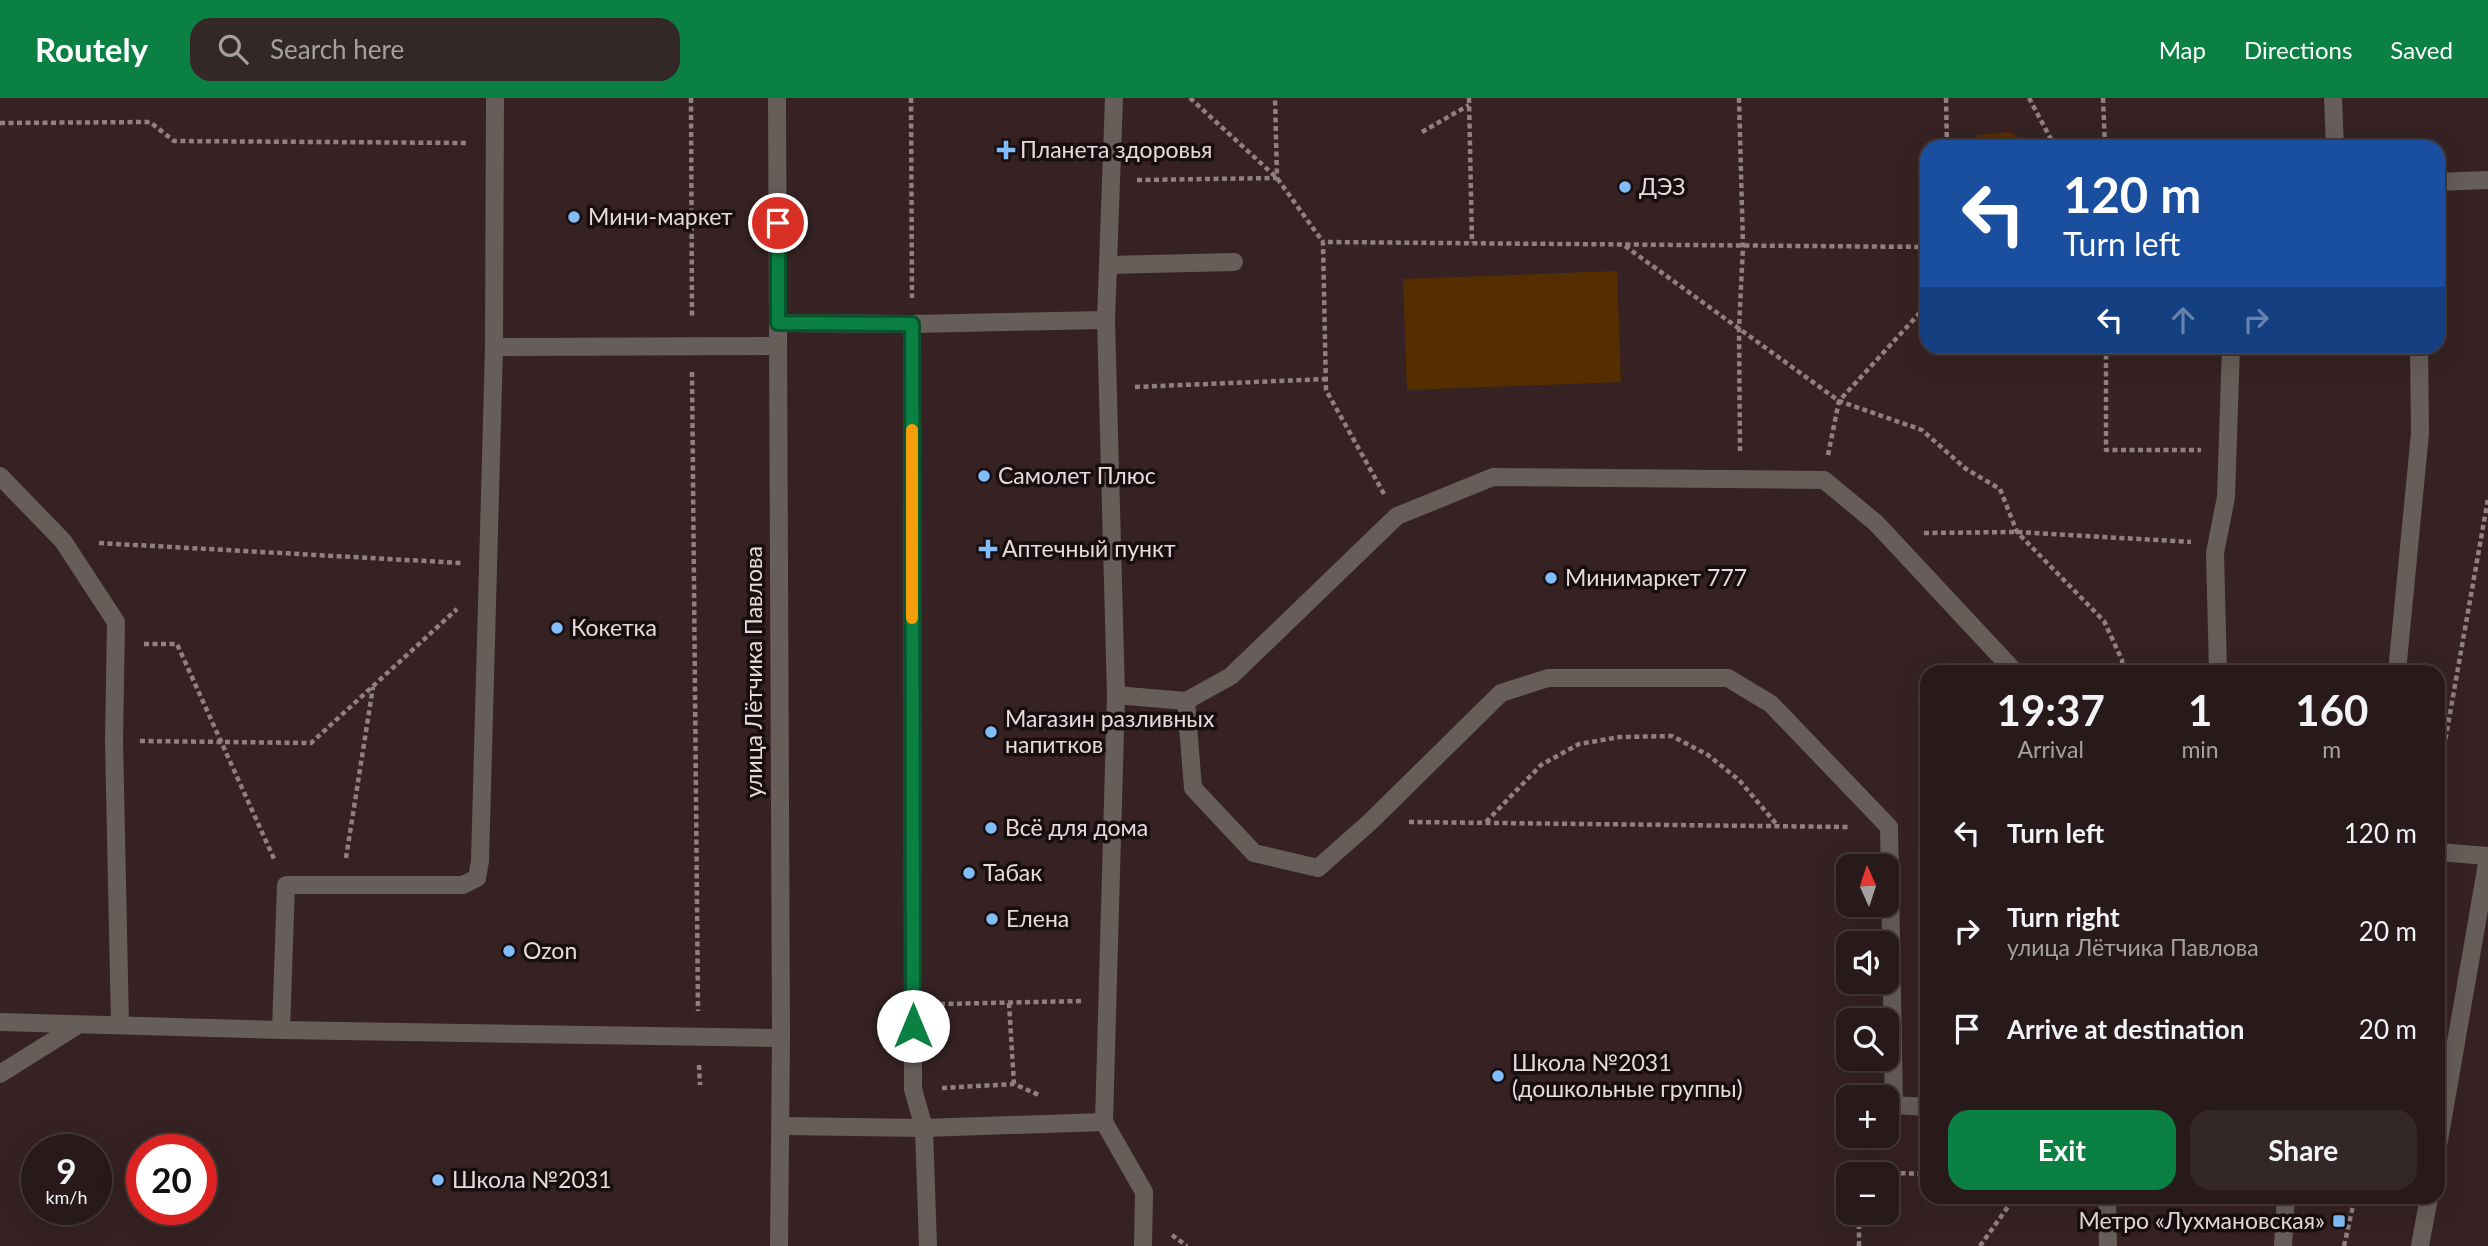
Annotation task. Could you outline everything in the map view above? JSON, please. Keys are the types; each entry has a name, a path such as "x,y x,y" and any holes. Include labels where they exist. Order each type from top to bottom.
{"street":[{"path":"281,1030 286,885 463,885 477,878 480,861 494,347 495,98"},
{"name":"улица Лётчика Павлова","path":"777,98 781,1038 779,1246"},
{"path":"1114,98 1106,320 1116,695 1104,1122 1144,1192 1143,1246"},
{"path":"2333,98 2335,140"},
{"path":"2445,181 2488,176"},
{"path":"1108,265 1234,262"},
{"path":"778,323 912,324 1106,320"},
{"path":"912,324 913,1089 924,1128 928,1246"},
{"path":"494,347 778,346"},
{"path":"2218,665 2217,543 2225,497 2231,354"},
{"path":"2398,665 2420,433 2419,354"},
{"path":"0,476 63,541 116,622 114,741 120,1024"},
{"path":"1116,695 1186,701 1231,676 1397,516 1493,477 1824,480 1886,533 2009,665"},
{"path":"1186,701 1193,788 1254,853 1318,868 1370,822 1501,694 1548,678 1728,678 1771,704 1889,827 1894,1105 1920,1107"},
{"path":"2445,853 2488,857 2445,1106"},
{"path":"0,1022 281,1030 781,1038"},
{"path":"0,1074 78,1025"},
{"path":"781,1126 924,1128 1104,1122"},
{"path":"2107,1204 2108,1246"},
{"path":"2283,1246 2286,1204"},
{"path":"2420,1246 2428,1204"}],"path":[{"path":"691,98 700,1085"},
{"path":"911,98 912,324"},
{"path":"1190,98 1276,178 1323,242 1326,390 1397,516"},
{"path":"1275,98 1276,178"},
{"path":"1469,98 1472,243"},
{"path":"1739,98 1743,246 1739,328 1741,480"},
{"path":"1946,98 1947,140"},
{"path":"2029,98 2051,140"},
{"path":"2103,98 2105,140"},
{"path":"1422,132 1469,105"},
{"path":"0,123 150,122 174,141 495,144"},
{"path":"1111,181 1276,178"},
{"path":"1323,242 1920,247"},
{"path":"1624,245 1839,401 1922,430 1966,469 2000,489 2017,532 2104,621 2122,665"},
{"path":"1824,480 1839,401 1920,313"},
{"path":"2106,354 2106,450 2227,450"},
{"path":"1108,388 1326,379"},
{"path":"2445,742 2488,499"},
{"path":"1886,533 2017,532 2217,543"},
{"path":"63,541 488,573"},
{"path":"114,741 311,743 488,573"},
{"path":"115,643 177,645 286,885"},
{"path":"342,885 373,686"},
{"path":"1486,823 1541,765 1579,744 1620,737 1672,736 1708,755 1739,780 1778,826"},
{"path":"1370,822 1889,827"},
{"path":"913,1005 1107,1001"},
{"path":"1010,1003 1014,1084"},
{"path":"1899,1173 1920,1174"},
{"path":"1980,1246 2010,1204"},
{"path":"2344,1246 2353,1204"},
{"path":"1859,1246 1860,1225"}],"shaded area":[{"path":"2010,132 2022,140 1976,140 1977,135"},
{"path":"1617,271 1621,382 1407,390 1403,279"}],"slow traffic":[{"path":"912,430 912,618"}],"place":[{"name":"Планета здоровья","path":"1006,150"},
{"name":"ДЭЗ","path":"1625,187"},
{"name":"Мини-маркет","path":"574,217"},
{"name":"Самолет Плюс","path":"984,476"},
{"name":"Аптечный пункт","path":"988,549"},
{"name":"Минимаркет 777","path":"1551,578"},
{"name":"Кокетка","path":"557,628"},
{"name":"Магазин разливных напитков","path":"991,732"},
{"name":"Всё для дома","path":"991,828"},
{"name":"Табак","path":"969,873"},
{"name":"Елена","path":"992,919"},
{"name":"Ozon","path":"509,951"},
{"name":"Школа №2031 (дошкольные группы)","path":"1498,1076"},
{"name":"Школа №2031","path":"438,1180"},
{"name":"Метро «Лухмановская»","path":"2339,1221"}],"route":[{"path":"778,223 778,323 912,324 913,1026"}]}
